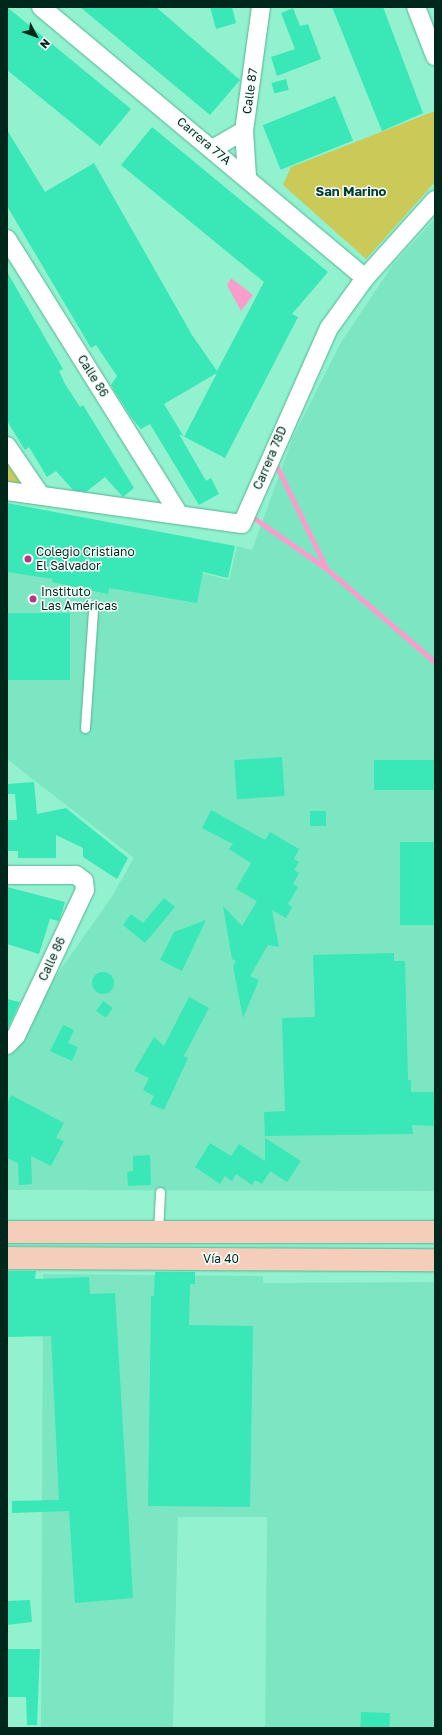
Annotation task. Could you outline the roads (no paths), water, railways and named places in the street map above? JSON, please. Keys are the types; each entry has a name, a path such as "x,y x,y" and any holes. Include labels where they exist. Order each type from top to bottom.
{"highway":[{"path":"7,1232 435,1232"},
{"name":"Vía 40","path":"7,1258 435,1260"}],"street":[{"name":"Carrera 77A","path":"41,7 214,148 364,278"},
{"name":"Calle 87","path":"247,176 244,131 262,7"},
{"path":"416,7 435,56"},
{"path":"214,148 244,131"},
{"name":"Carrera 78D","path":"7,491 39,494 242,524 329,328 364,278 435,200"},
{"name":"Calle 86","path":"7,239 179,514"},
{"path":"7,446 39,494"},
{"name":"Calle 86","path":"7,875 76,875 84,881 85,890 8,1045"}],"lane":[{"path":"85,728 93,612"},
{"path":"158,1232 160,1192"}],"waterway":[{"path":"275,462 326,567"},
{"path":"250,515 327,569 435,662"}],"place":[{"name":"Colegio Cristiano El Salvador","path":"28,559"},
{"name":"Instituto Las Américas","path":"33,599"}],"district":[{"name":"San Marino","path":"351,191"}]}
